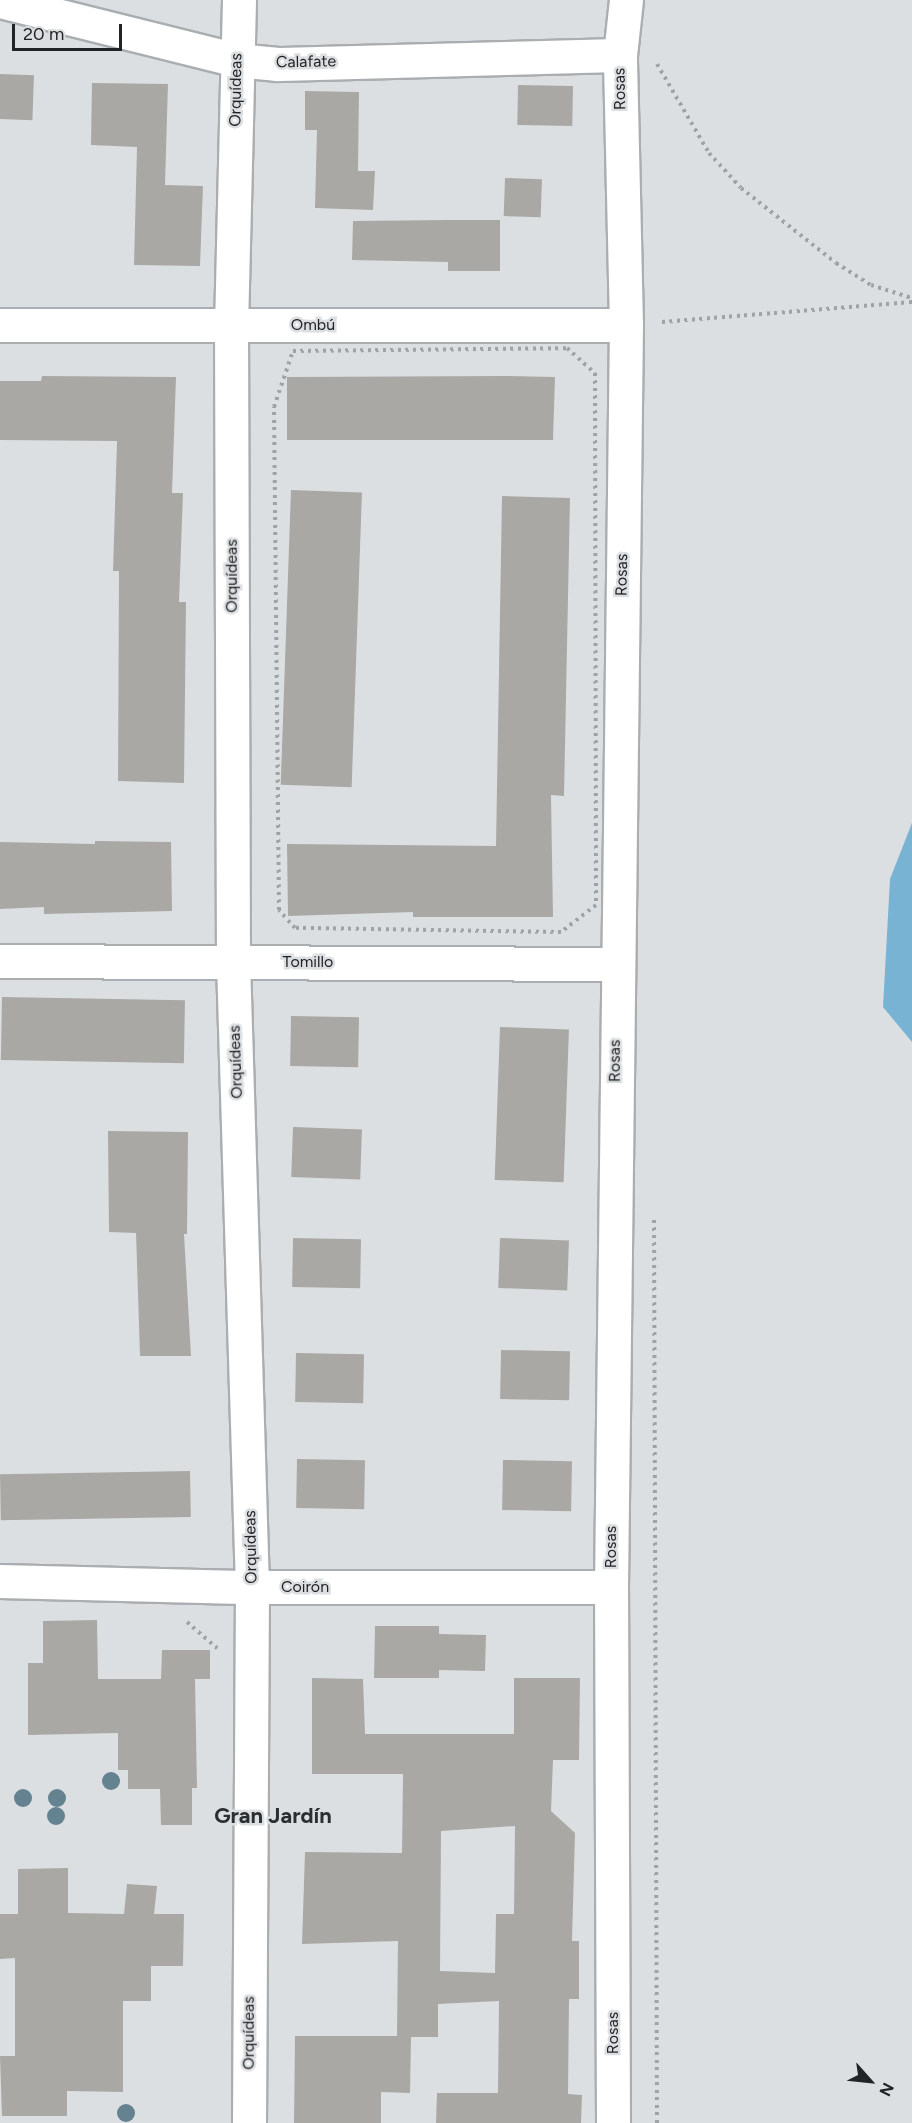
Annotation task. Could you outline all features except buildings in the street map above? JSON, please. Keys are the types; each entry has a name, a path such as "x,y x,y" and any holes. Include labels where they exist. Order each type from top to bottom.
{"street":[{"name":"Orquídeas","path":"238,0 231,325 233,962 252,1587 249,2123"},
{"name":"Rosas","path":"613,2123 611,1587 615,964 626,325 620,56 626,0"},
{"name":"Calafate","path":"0,1 236,60 278,63 620,56"},
{"name":"Ombú","path":"0,325 626,325"},
{"name":"Tomillo","path":"0,961 615,964"},
{"name":"Coirón","path":"0,1581 252,1587 611,1587"}],"path":[{"path":"620,56 654,59 709,153 741,188 789,228 871,285 912,300"},
{"path":"626,325 912,300"},
{"path":"567,348 595,373 596,905 561,932 295,928 279,910 274,399 293,351 567,348"},
{"path":"654,1213 657,2123"},
{"path":"185,1620 217,1648 217,1655"}],"water":[{"path":"912,823 912,1042 883,1007 890,879"}],"district":[{"name":"Gran Jardín","path":"273,1816"}]}
